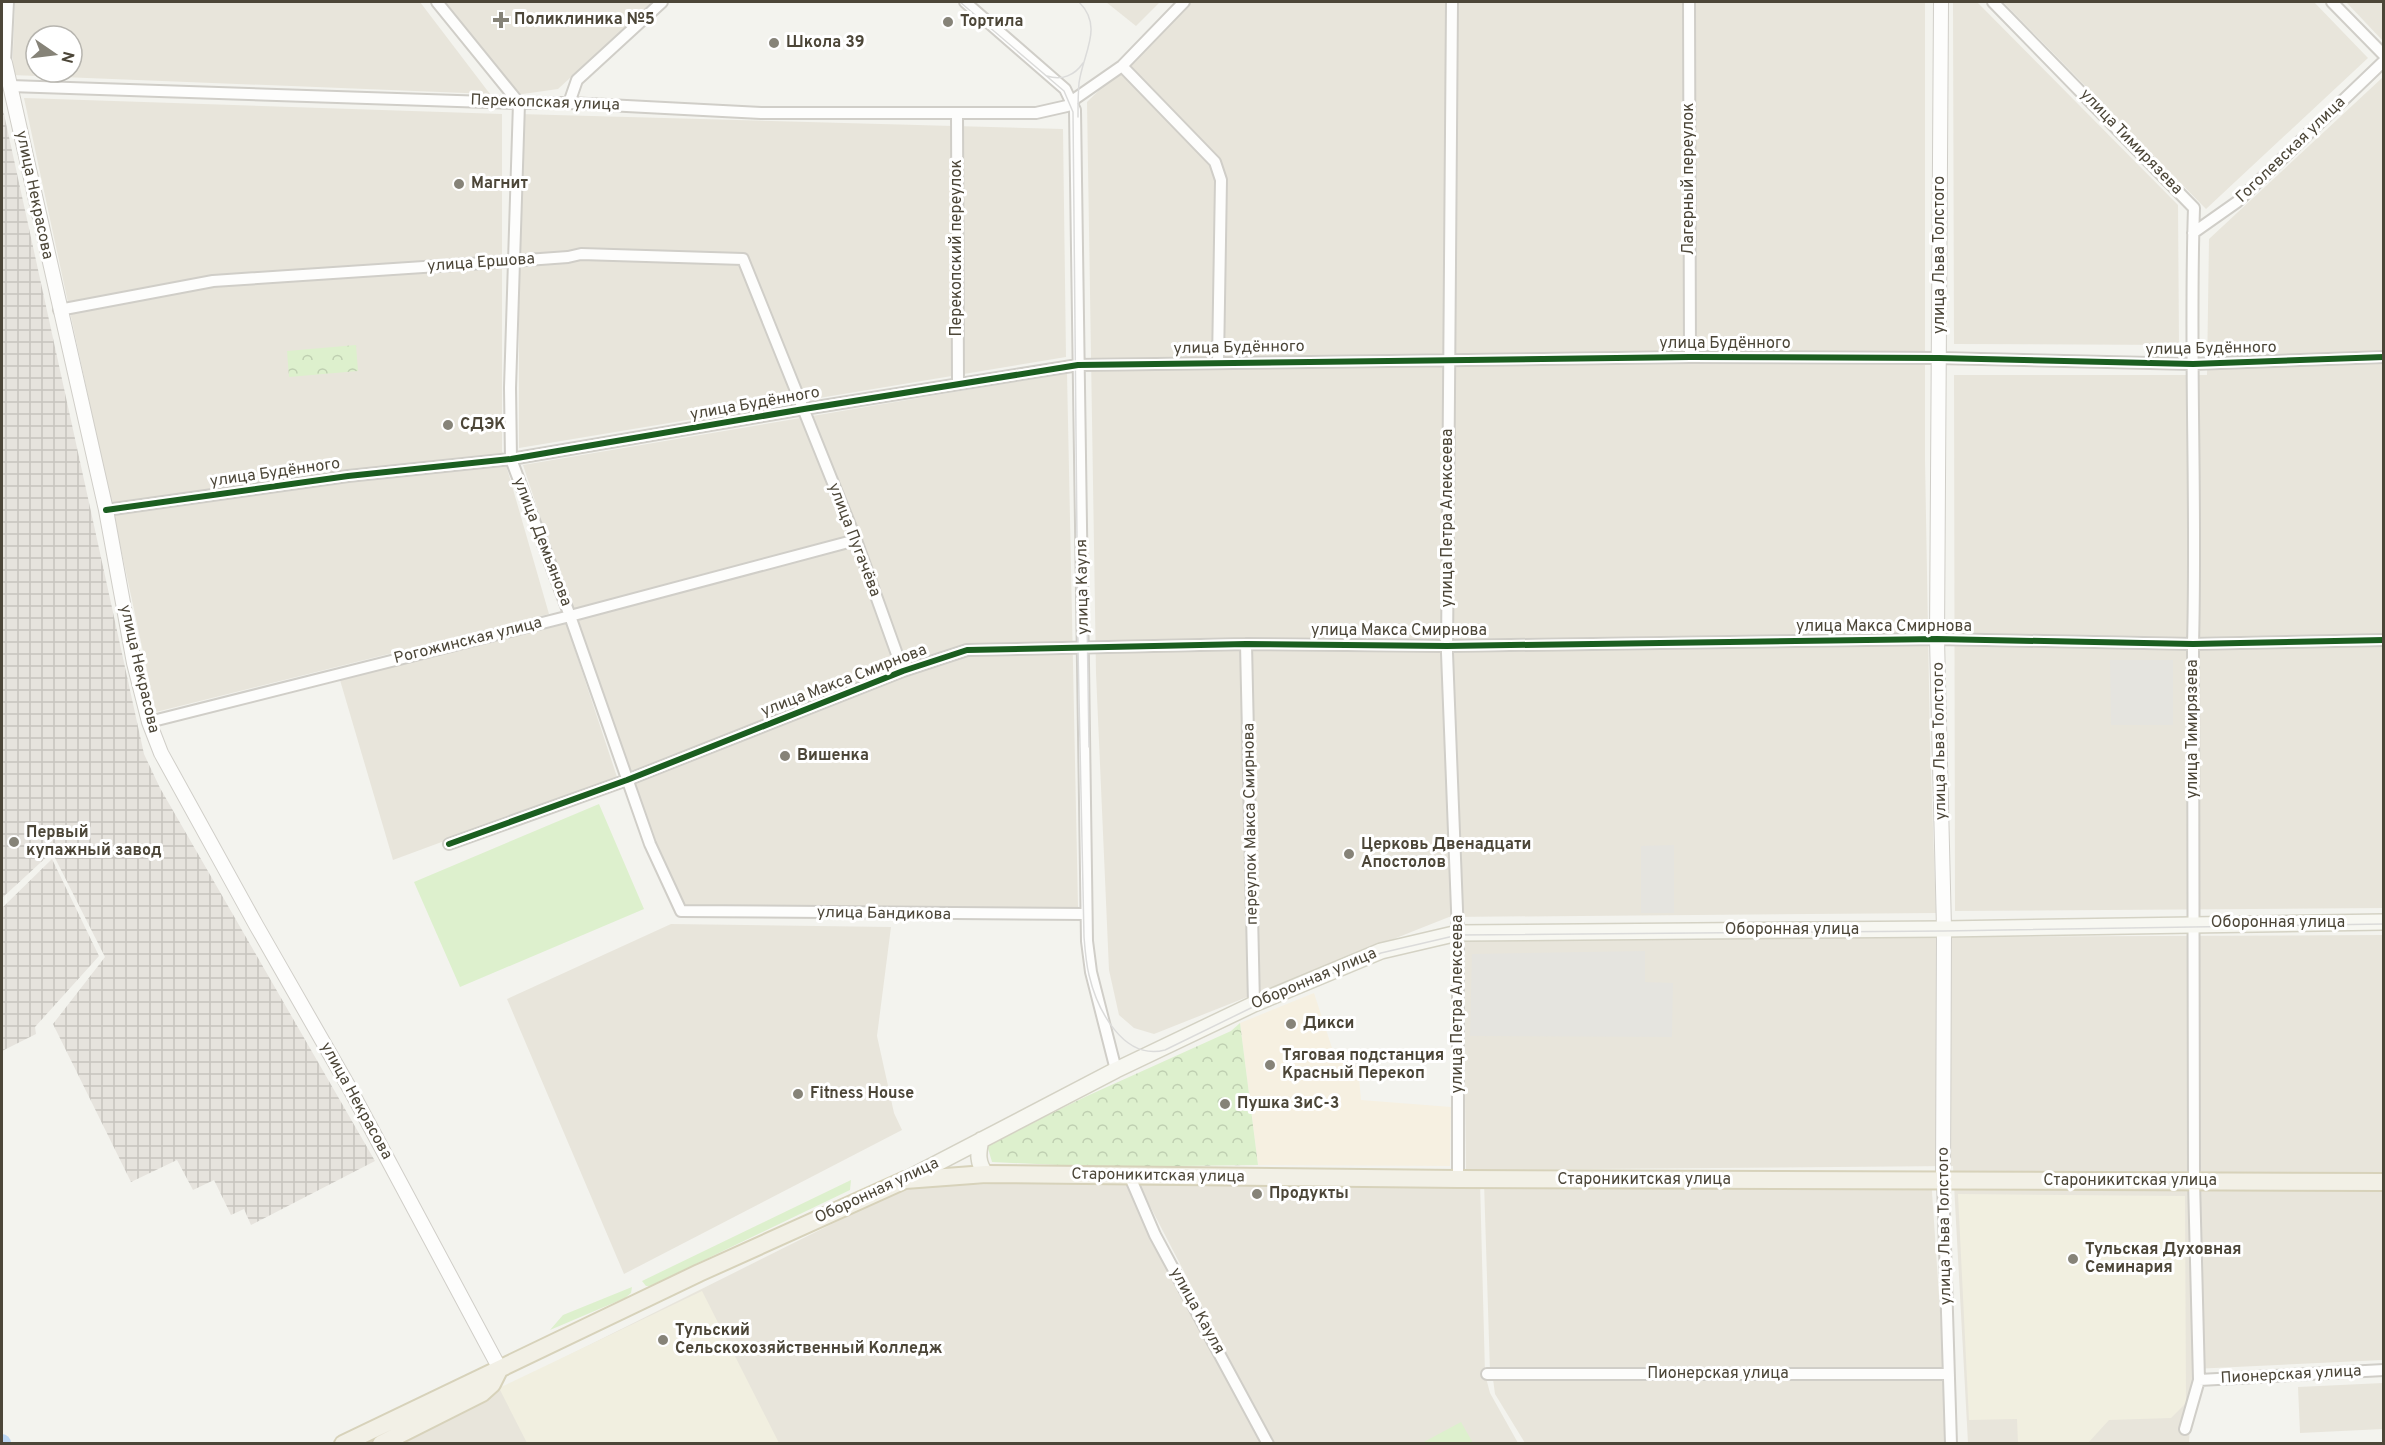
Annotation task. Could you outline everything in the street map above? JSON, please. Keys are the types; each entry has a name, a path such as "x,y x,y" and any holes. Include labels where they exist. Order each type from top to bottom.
{"main road":[{"name":"Оборонная улица","path":"343,1443 493,1376 699,1273 905,1180 1116,1070 1254,1004 1381,951 1458,933 2384,922"},
{"path":"981,1140 980,1167 986,1174"},
{"name":"Староникитская улица","path":"905,1180 986,1174 1458,1179 2384,1182"},
{"path":"380,1443 482,1393 493,1376"},
{"path":"380,1443 406,1415"}],"street":[{"name":"улица Некрасова","path":"8,2 3,61 106,510 134,663 149,722 161,753 350,1089 493,1376"},
{"path":"437,2 519,103"},
{"path":"569,103 577,80 662,2"},
{"path":"965,2 1065,88 1074,99 1122,66 1184,2"},
{"name":"улица Петра Алексеева","path":"1452,2 1447,646 1458,933 1458,1179"},
{"name":"Лагерный переулок","path":"1689,2 1690,357"},
{"name":"улица Льва Толстого","path":"1941,2 1937,639 1944,929 1943,1181 1951,1443"},
{"name":"улица Тимирязева","path":"1993,2 2194,208 2193,364 2196,557 2193,644 2194,1181 2199,1380 2185,1429"},
{"path":"2332,2 2384,55"},
{"name":"Гоголевская улица","path":"2193,233 2237,202 2384,61"},
{"path":"1122,66 1215,162 1219,170 1221,180 1218,362"},
{"name":"Перекопская улица","path":"10,86 569,103 761,113 1036,113 1067,106 1074,99"},
{"name":"улица Кауля","path":"1074,99 1084,648 1086,914 1091,972 1116,1070"},
{"name":"улица Демьянова","path":"519,103 513,261 511,459 570,616 650,844 681,911"},
{"name":"Перекопский переулок","path":"957,113 958,384"},
{"name":"улица Ершова","path":"59,310 213,281 568,257 581,254 743,259 804,409"},
{"name":"улица Будённого","path":"106,510 348,476 511,459 1078,365 1690,357 1939,358 2193,364 2384,357"},
{"name":"улица Пугачёва","path":"804,409 856,540 903,671"},
{"name":"Рогожинская улица","path":"149,722 570,616 856,540"},
{"name":"улица Макса Смирнова","path":"449,844 627,780 903,671 967,650 1246,644 1447,646 1937,639 2193,644 2384,640"},
{"name":"переулок Макса Смирнова","path":"1246,644 1254,1004"},
{"name":"улица Бандикова","path":"681,911 1086,914"},
{"name":"улица Кауля","path":"1130,1177 1155,1235 1268,1443"},
{"name":"Пионерская улица","path":"2199,1380 2384,1370"},
{"name":"Пионерская улица","path":"1487,1374 1949,1374"}],"shaded area":[{"path":"15,2 420,2 490,94 84,78 84,24 24,24 24,75 12,75"},
{"path":"444,2 653,2 558,89 516,95"},
{"path":"1106,2 1160,2 1136,26"},
{"path":"1189,2 1925,2 1925,460 1930,743 1936,913 1449,917 1154,1034 1134,1028 1119,1015 1109,970 1096,673 1087,102"},
{"path":"1953,2 1977,2 2178,205 2179,345 1954,344"},
{"path":"2003,2 2314,2 2368,58 2206,209"},
{"path":"2346,2 2383,2 2383,41"},
{"path":"2383,77 2383,908 1955,911 1954,375 2207,375 2209,239"},
{"path":"24,98 502,114 502,451 549,614 156,712"},
{"path":"2,105 144,754 160,788 375,1161 251,1225 244,1209 231,1215 214,1180 193,1190 177,1160 131,1182 53,1024 105,957 52,852 2,898"},
{"path":"519,114 1063,129 1066,357 519,448"},
{"path":"1067,373 1078,907 682,907 632,793 523,465"},
{"path":"566,623 617,777 393,860 340,680"},
{"path":"2110,660 2173,660 2173,725 2111,725"},
{"path":"1674,845 1674,913 1641,913 1641,846"},
{"path":"52,859 99,956 35,1027 36,1034 2,1051 2,908"},
{"path":"671,924 891,927 877,1036 894,1113 902,1130 624,1274 507,999"},
{"path":"2383,935 2383,1360 2193,1369 2189,1443 1968,1443 1953,1166 1466,1170 1463,939"},
{"path":"1645,951 1645,982 1673,983 1672,1037 1470,1036 1472,954"},
{"path":"1314,993 1334,1054 1358,1067 1361,1100 1451,1107 1450,1166 1258,1165 1240,1023"},
{"path":"1931,1177 1944,1370 1490,1372 1484,1182"},
{"path":"1128,1181 1264,1444 402,1444 439,1420 908,1186"},
{"path":"1137,1181 1480,1181 1485,1374 1490,1393 1518,1443 1273,1443"},
{"name":"Тульская Духовная Семинария","path":"1958,1194 2185,1196 2186,1403 2171,1418 2109,1420 2088,1443 2018,1443 2017,1419 1969,1420"},
{"name":"Тульский Сельскохозяйственный Колледж","path":"702,1291 779,1443 527,1443 499,1388"},
{"path":"1946,1378 1948,1443 1525,1443 1495,1394 1493,1379"},
{"path":"2383,1383 2383,1429 2300,1433 2298,1387"}],"green space":[{"path":"356,345 358,371 289,377 287,351"},
{"path":"599,804 644,909 460,987 414,882"},
{"path":"1240,1023 1258,1165 1099,1167 992,1162 987,1145 1087,1096 1231,1031"},
{"path":"851,1180 850,1190 650,1286 646,1286 642,1281"},
{"path":"632,1287 631,1293 625,1298 550,1330 563,1315"},
{"path":"1461,1422 1473,1443 1422,1443"}],"tram line":[{"path":"960,2 1064,91 1073,112 1078,649 1084,937 1088,970 1098,1003 1114,1029 1137,1048 1150,1051 1165,1050 1255,1006 1381,953 1458,935 2384,924"},
{"path":"1078,117 1079,83 1091,31 1086,11 1079,2"},
{"path":"1047,76 1058,78 1068,76 1083,63"},
{"path":"1086,549 1089,747"}],"cycle path":[{"path":"106,510 348,476 511,459 1078,365 1690,357 1939,358 2193,364 2384,357"},
{"path":"449,844 627,780 903,671 967,650 1246,644 1447,646 1937,639 2193,644 2384,640"}],"place":[{"name":"Поликлиника №5","path":"501,20"},
{"name":"Тортила","path":"948,22"},
{"name":"Школа 39","path":"774,43"},
{"name":"Магнит","path":"459,184"},
{"name":"СДЭК","path":"448,425"},
{"name":"Вишенка","path":"785,756"},
{"name":"Первый купажный завод","path":"14,842"},
{"name":"Церковь Двенадцати Апостолов","path":"1349,854"},
{"name":"Дикси","path":"1291,1024"},
{"name":"Тяговая подстанция Красный Перекоп","path":"1270,1065"},
{"name":"Fitness House","path":"798,1094"},
{"name":"Пушка ЗиС-3","path":"1225,1104"},
{"name":"Продукты","path":"1257,1194"},
{"name":"Тульская Духовная Семинария","path":"2073,1259"},
{"name":"Тульский Сельскохозяйственный Колледж","path":"663,1340"}]}
